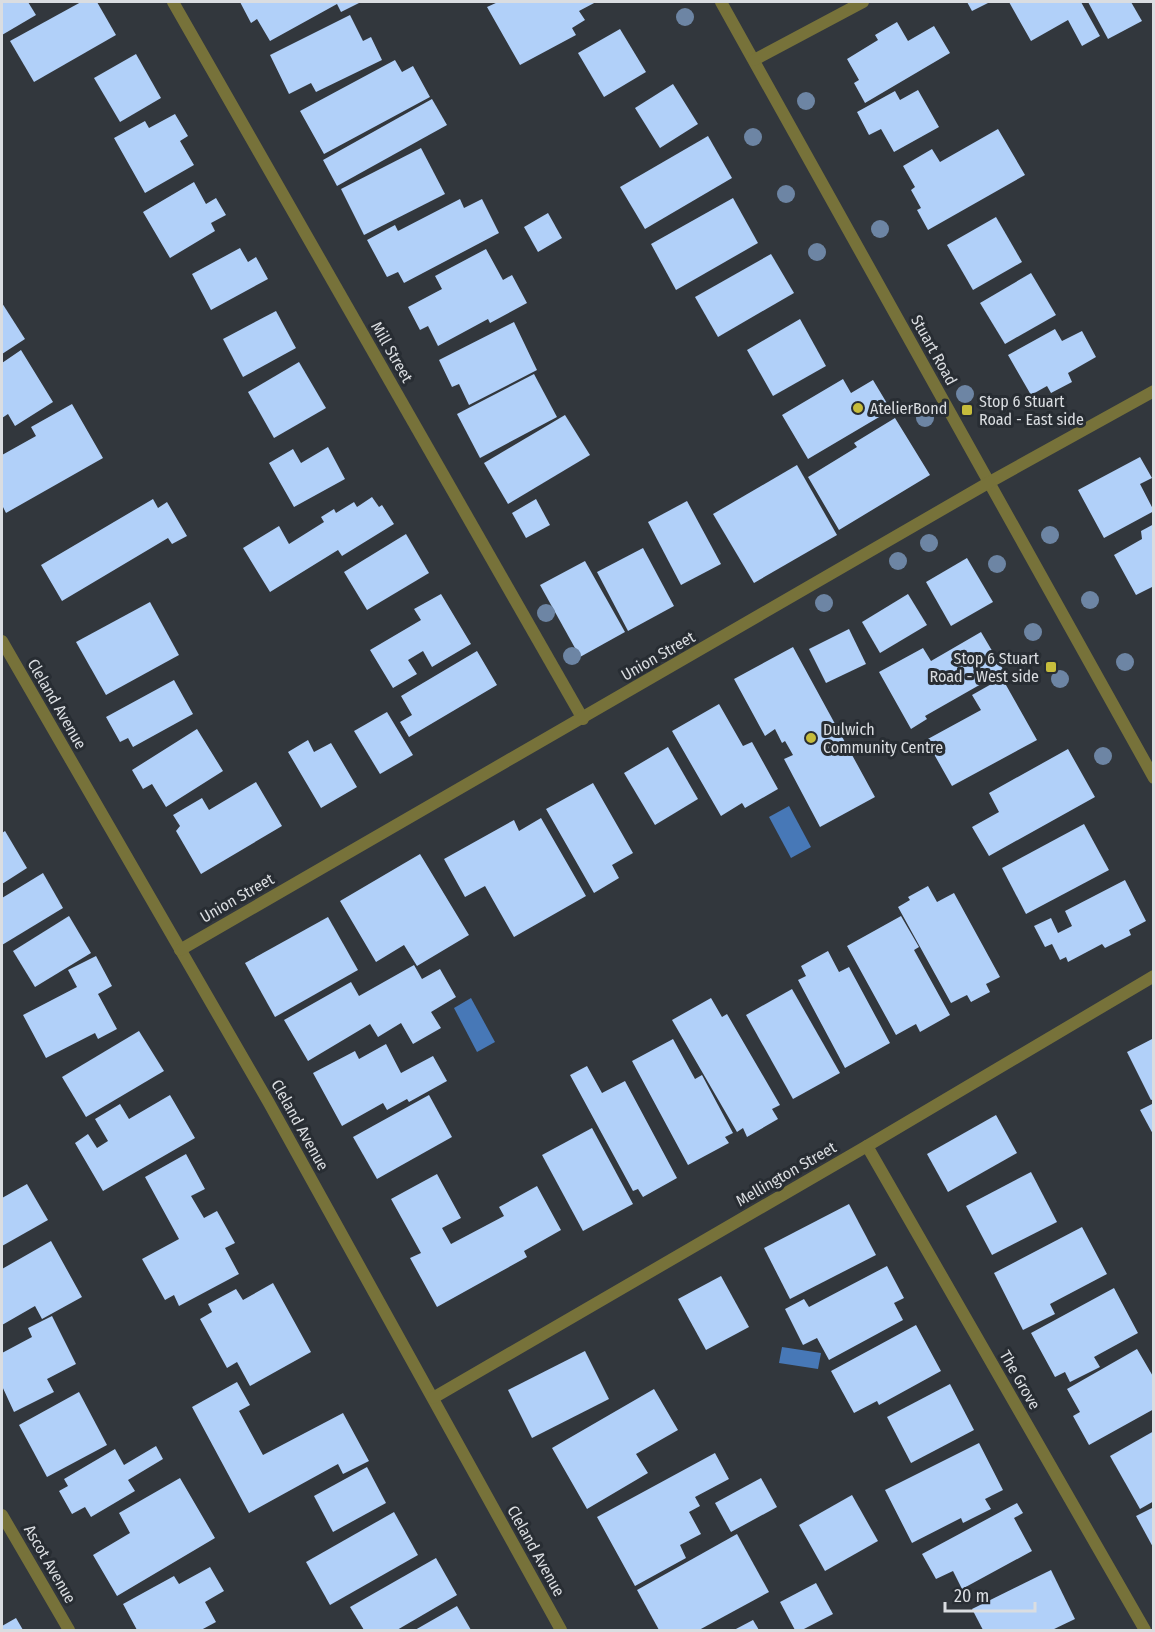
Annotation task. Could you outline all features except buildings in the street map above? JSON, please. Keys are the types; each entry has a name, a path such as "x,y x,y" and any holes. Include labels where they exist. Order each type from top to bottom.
{"street":[{"name":"Mill Street","path":"173,2 583,718"},
{"name":"Stuart Road","path":"721,2 1154,778"},
{"path":"754,60 863,2"},
{"name":"Union Street","path":"180,950 988,483 1154,391"},
{"name":"Cleland Avenue","path":"2,641 269,1103 561,1630"},
{"name":"Mellington Street","path":"433,1398 1154,976"},
{"name":"The Grove","path":"867,1146 1145,1630"},
{"name":"Ascot Avenue","path":"2,1515 69,1630"}],"water":[{"path":"789,806 811,847 791,858 769,817"},
{"path":"471,998 495,1042 477,1052 454,1008"},
{"path":"782,1347 821,1353 818,1369 779,1363"}],"place":[{"name":"AtelierBond","path":"858,408"},
{"name":"Stop 6 Stuart Road - East side","path":"967,410"},
{"name":"Stop 6 Stuart Road - West side","path":"1051,667"},
{"name":"Dulwich Community Centre","path":"811,738"}]}
